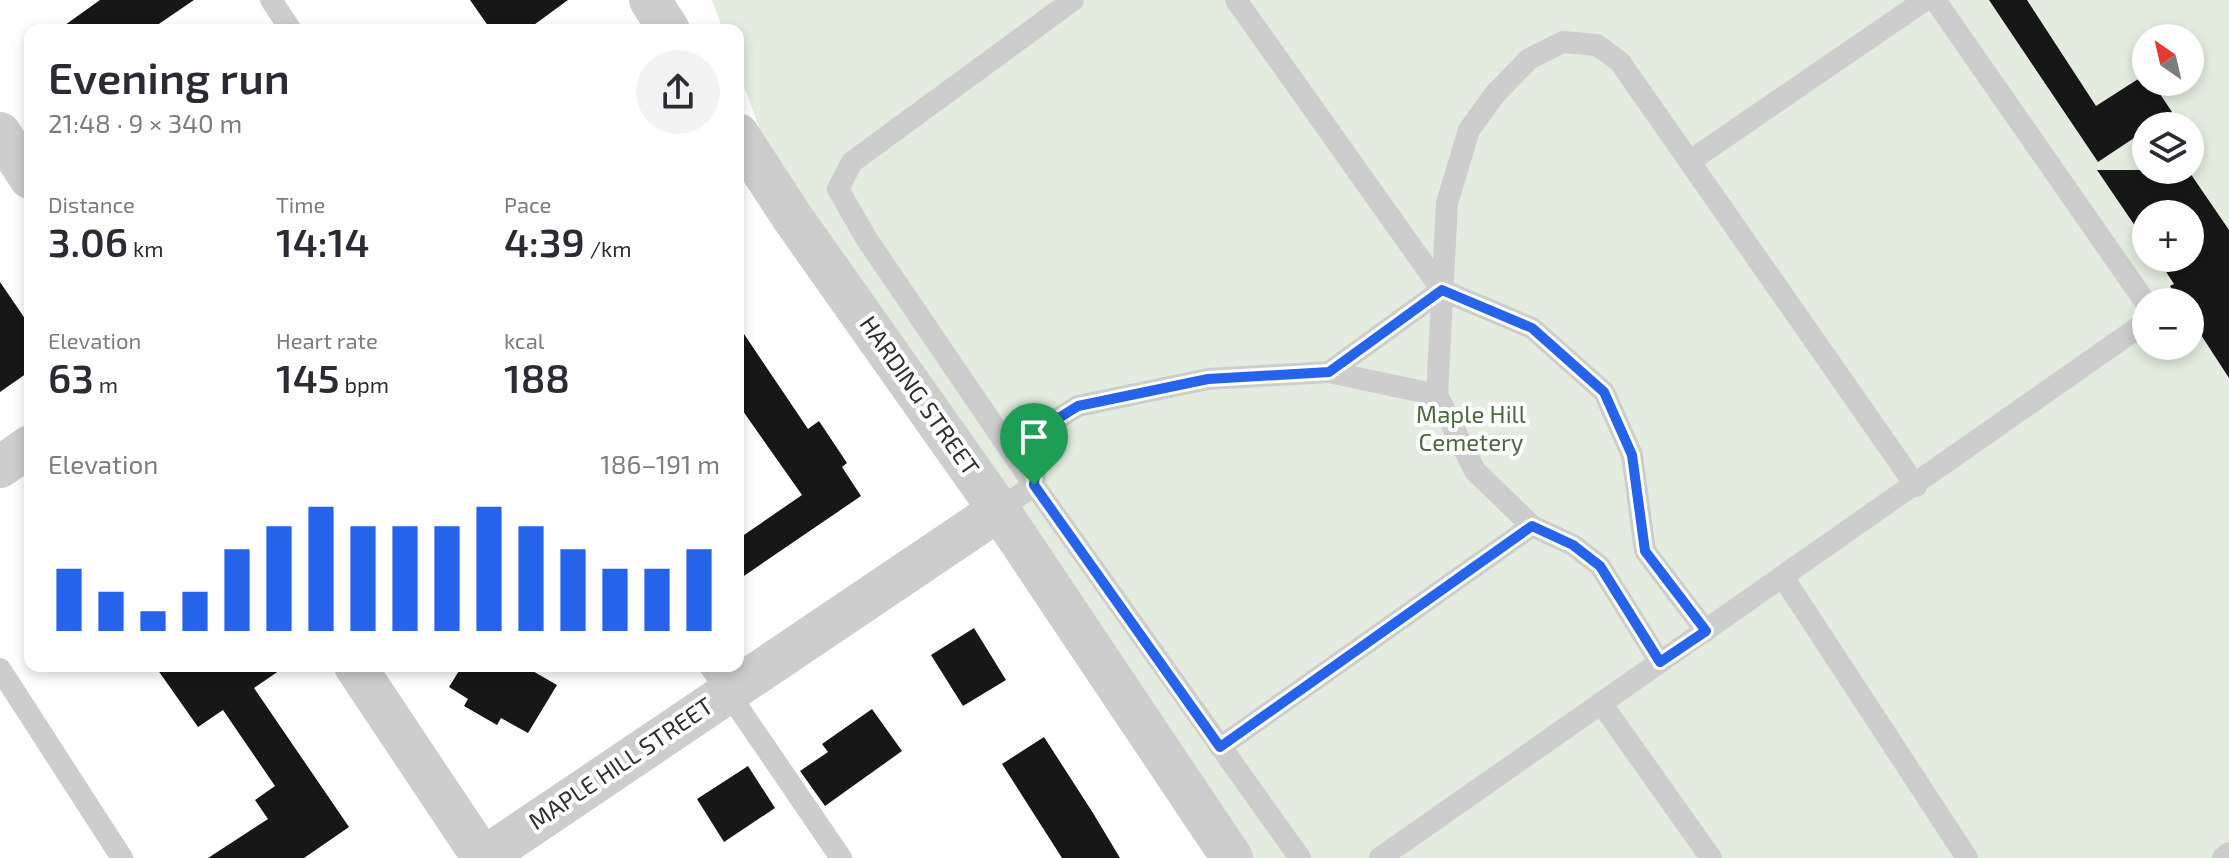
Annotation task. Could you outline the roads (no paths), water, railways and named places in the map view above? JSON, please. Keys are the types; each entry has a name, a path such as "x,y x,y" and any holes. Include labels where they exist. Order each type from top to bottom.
{"street":[{"path":"650,0 665,24"},
{"path":"0,133 24,169"},
{"name":"HARDING STREET","path":"744,143 792,217 999,510 1232,858"},
{"path":"0,467 24,450"},
{"name":"MAPLE HILL STREET","path":"744,664 999,510"},
{"path":"359,672 483,858"},
{"name":"MAPLE HILL STREET","path":"483,858 719,679"}],"lane":[{"path":"271,0 287,24"},
{"path":"1073,0 852,162 838,189 866,238 1034,485 1300,858"},
{"path":"1236,0 1442,290 1532,328 1604,392 1632,455 1645,551 1706,631"},
{"path":"1690,161 1925,0"},
{"path":"1935,0 2136,288"},
{"path":"1660,662 1600,566 1573,545 1532,526 1475,471 1437,395 1447,203 1469,130 1495,94 1529,59 1563,42 1597,45 1620,62 1916,486"},
{"path":"1329,372 1442,290"},
{"path":"1380,858 2132,332"},
{"path":"1034,485 1038,431 1078,406 1208,379 1329,372 1437,395"},
{"path":"999,510 1034,485"},
{"path":"1220,747 1532,526"},
{"path":"1783,577 1967,858"},
{"path":"0,669 122,858"},
{"path":"719,679 841,858"},
{"path":"1601,703 1711,858"},
{"path":"2223,858 2229,853"}],"park label":[{"name":"Maple Hill Cemetery","path":"1471,429"}]}
